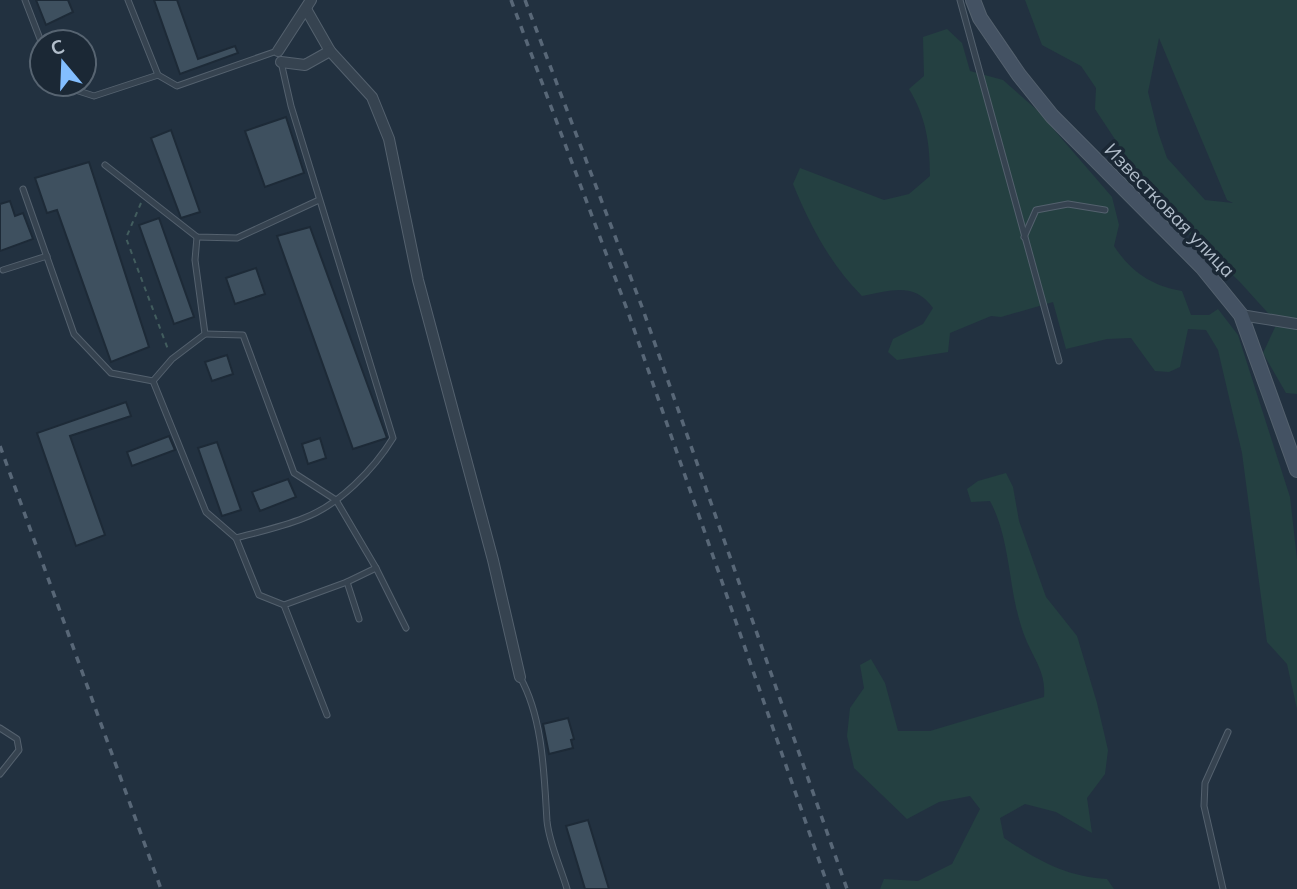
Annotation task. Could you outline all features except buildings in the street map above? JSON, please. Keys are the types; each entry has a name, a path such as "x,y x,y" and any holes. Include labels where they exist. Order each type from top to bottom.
{"main road":[{"name":"Известковая улица","path":"973,0 980,18 1052,116 1202,267 1241,315 1297,470"}],"street":[{"path":"309,5 330,51 372,97 389,139 418,280 490,547 520,677"},
{"path":"309,5 280,57 305,65 330,51"},
{"path":"1241,315 1297,324"}],"lane":[{"path":"25,0 36,28"},
{"path":"128,0 158,75 177,86 280,57 290,106 393,438 385,451 336,500 306,518 236,538"},
{"path":"960,0 1059,361"},
{"path":"98,95 158,75"},
{"path":"105,165 197,237 237,238 319,200"},
{"path":"23,189 75,334 111,373 153,381"},
{"path":"1024,237 1036,210 1068,204 1105,210"},
{"path":"197,237 195,260 205,334"},
{"path":"3,270 47,256"},
{"path":"153,381 172,359 205,334 243,335 294,472 336,500 376,568 406,628"},
{"path":"153,381 206,512 236,538 260,595 284,605 376,568"},
{"path":"346,582 359,619"},
{"path":"284,605 327,715"},
{"path":"520,677 531,698 548,802 547,823 567,889"},
{"path":"0,728 17,739 19,750 0,774"},
{"path":"1223,889 1204,806 1205,783 1228,732"}],"path":[{"path":"144,196 126,239 172,359"}],"green space":[{"path":"1025,0 1297,0 1297,394 1286,393 1263,353 1277,323 1239,281 1159,206 1095,109 1096,88 1081,66 1042,45","holes":["1159,38 1227,200 1233,203 1205,200 1167,158 1148,92"]},
{"path":"947,29 962,43 970,71 1003,80 1037,110 1112,197 1119,225 1114,246 1128,263 1161,286 1182,291 1191,315 1209,315 1218,309 1238,335 1290,497 1297,559 1297,709 1287,664 1267,642 1242,453 1218,350 1206,330 1188,329 1180,367 1169,372 1155,371 1131,338 1107,339 1066,349 1053,302 1001,317 991,316 950,333 948,352 897,360 888,352 893,339 923,324 933,308 918,294 910,291 892,290 862,296 840,271 806,214 793,184 800,168 884,200 909,194 930,176 926,131 909,89 924,76 923,37"},
{"path":"1006,473 1013,487 1019,521 1046,597 1077,636 1108,750 1105,774 1087,798 1092,833 1056,812 1025,804 1000,818 1004,838 1052,866 1078,875 1107,879 1114,889 880,889 884,879 918,881 952,864 980,809 970,796 939,802 907,819 854,768 847,736 850,708 864,688 860,665 871,659 885,683 898,731 930,731 1044,697 1042,675 1027,642 1016,607 1007,552 997,518 990,501 971,502 967,489 978,481"}],"railway":[{"path":"511,0 628,312 829,889"},
{"path":"525,0 642,307 847,889"},
{"path":"0,446 161,889"}]}
